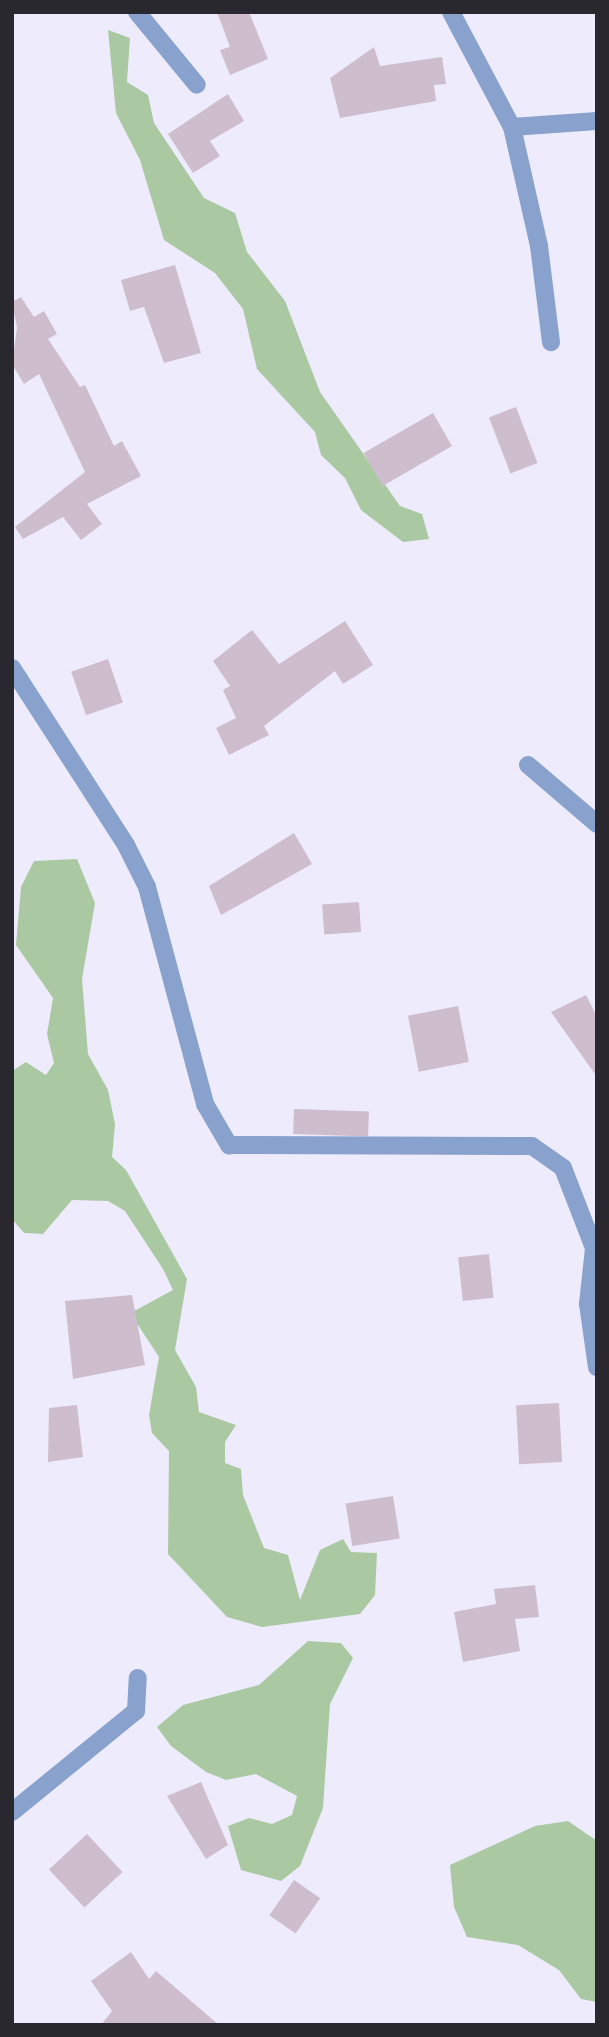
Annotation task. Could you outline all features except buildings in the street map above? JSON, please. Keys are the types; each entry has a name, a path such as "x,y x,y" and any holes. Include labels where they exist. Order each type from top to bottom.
{"street":[{"path":"137,12 197,85"},
{"path":"451,12 512,127 539,246 551,342"},
{"path":"512,127 597,121"},
{"path":"12,668 127,845 146,887 205,1104 229,1145 532,1146 563,1168 595,1247 589,1304 597,1367"},
{"path":"528,765 597,824"},
{"path":"12,1812 136,1711 138,1678"}],"green space":[{"path":"108,30 130,38 127,82 148,95 154,123 204,198 235,213 247,252 285,301 320,392 400,506 422,514 429,539 403,542 361,510 345,478 321,455 315,432 257,369 243,309 215,273 164,240 140,160 116,113"},
{"path":"77,859 95,903 82,979 88,1054 108,1090 115,1124 112,1157 126,1170 187,1279 175,1350 196,1387 199,1412 236,1425 225,1442 225,1463 241,1469 243,1495 264,1548 288,1555 300,1600 320,1550 343,1539 351,1552 377,1553 375,1595 360,1614 262,1627 227,1617 168,1554 169,1451 152,1433 149,1415 159,1357 138,1325 105,1331 117,1311 136,1310 173,1290 163,1269 125,1211 108,1201 72,1200 43,1234 24,1233 12,1219 12,1071 26,1062 46,1075 54,1063 47,1034 53,998 16,945 21,887 34,861"},
{"path":"308,1641 341,1643 353,1658 330,1704 323,1808 300,1866 281,1881 241,1870 228,1826 249,1818 272,1824 292,1815 297,1796 256,1774 226,1780 206,1772 171,1746 157,1727 183,1705 259,1685"},
{"path":"568,1821 597,1841 597,2002 581,1999 559,1970 518,1945 467,1937 454,1907 450,1865 535,1826"}]}
